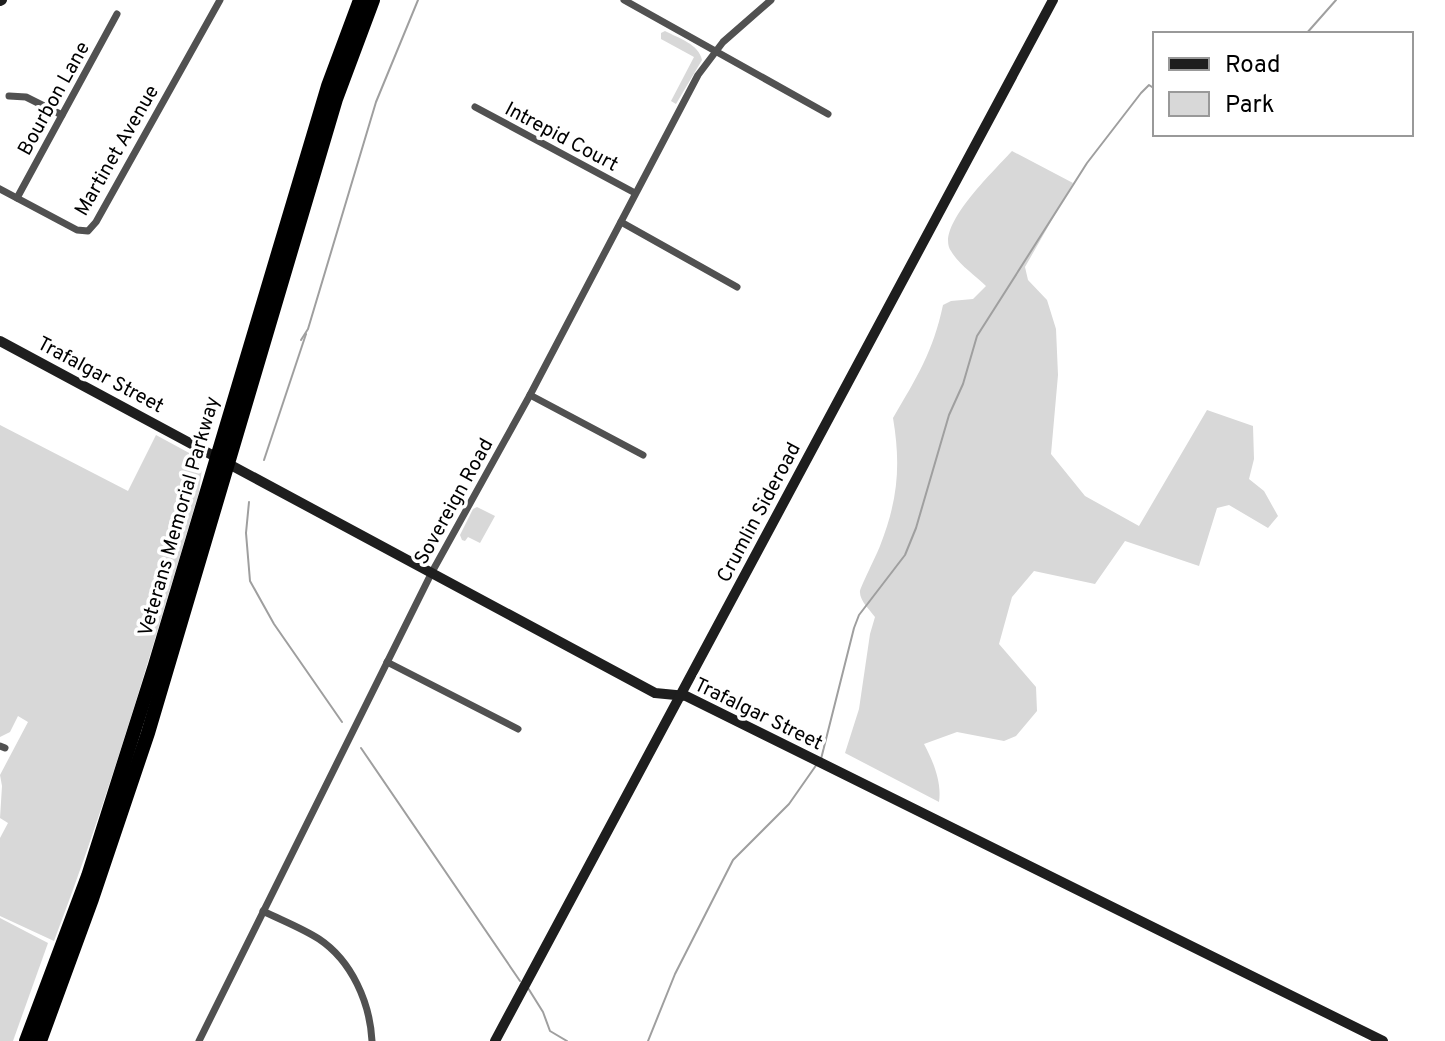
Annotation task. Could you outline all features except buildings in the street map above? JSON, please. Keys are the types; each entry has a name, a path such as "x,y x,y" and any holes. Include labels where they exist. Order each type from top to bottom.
{"highway":[{"name":"Veterans Memorial Parkway","path":"40,1041 148,733 328,86 360,0"},
{"name":"Veterans Memorial Parkway","path":"26,1041 88,876 336,99 373,0"}],"main road":[{"name":"Crumlin Sideroad","path":"495,1041 1053,0"},
{"name":"Trafalgar Street","path":"0,341 655,693 681,695 1383,1041"}],"street":[{"name":"Martinet Avenue","path":"0,189 77,230 88,231 96,222 220,0"},
{"path":"624,0 828,114"},
{"name":"Sovereign Road","path":"199,1041 432,572 530,395 698,75 714,52 771,0"},
{"name":"Bourbon Lane","path":"17,198 117,14"},
{"path":"9,96 26,97 62,115"},
{"name":"Intrepid Court","path":"475,107 635,193"},
{"path":"621,222 737,287"},
{"path":"530,395 643,455"},
{"path":"387,662 518,729"},
{"path":"263,911 318,938 336,954 364,996 372,1041"}],"green space":[{"path":"665,31 692,46 702,60 676,104 671,101 694,57 661,39 661,33"},
{"path":"1012,151 1073,183 1025,267 1028,280 1047,300 1056,329 1058,375 1051,454 1085,496 1139,526 1207,410 1253,426 1254,459 1249,479 1264,491 1278,516 1268,528 1229,505 1217,508 1199,566 1125,541 1095,584 1034,571 1012,597 999,644 1036,687 1037,711 1016,736 1004,741 957,732 924,744 938,779 939,802 845,753 859,709 875,617 860,591 880,546 894,498 897,451 893,418 929,351 943,305 973,299 986,286 954,256 948,241 951,228 969,199"},
{"path":"0,425 128,491 156,435 191,454 202,468 199,492 131,718 54,941 0,916 0,838 8,823 0,818 0,775 28,722 18,716 10,732 0,737"},
{"path":"477,507 495,516 480,543 468,537 462,540 460,535"},
{"path":"0,918 48,943 13,1041 0,1041"}],"waterway":[{"path":"301,340 308,329 376,102 418,0"},
{"path":"1308,32 1336,0"},
{"path":"821,759 854,628 859,615 905,555 977,336 1087,163 1141,93 1149,85 1153,88"},
{"path":"264,460 306,334"},
{"path":"249,502 246,533 250,581 274,624 342,722"},
{"path":"361,748 520,981"},
{"path":"648,1041 675,974 733,860 789,804 817,764"},
{"path":"528,988 543,1012 550,1031 567,1041"}]}
